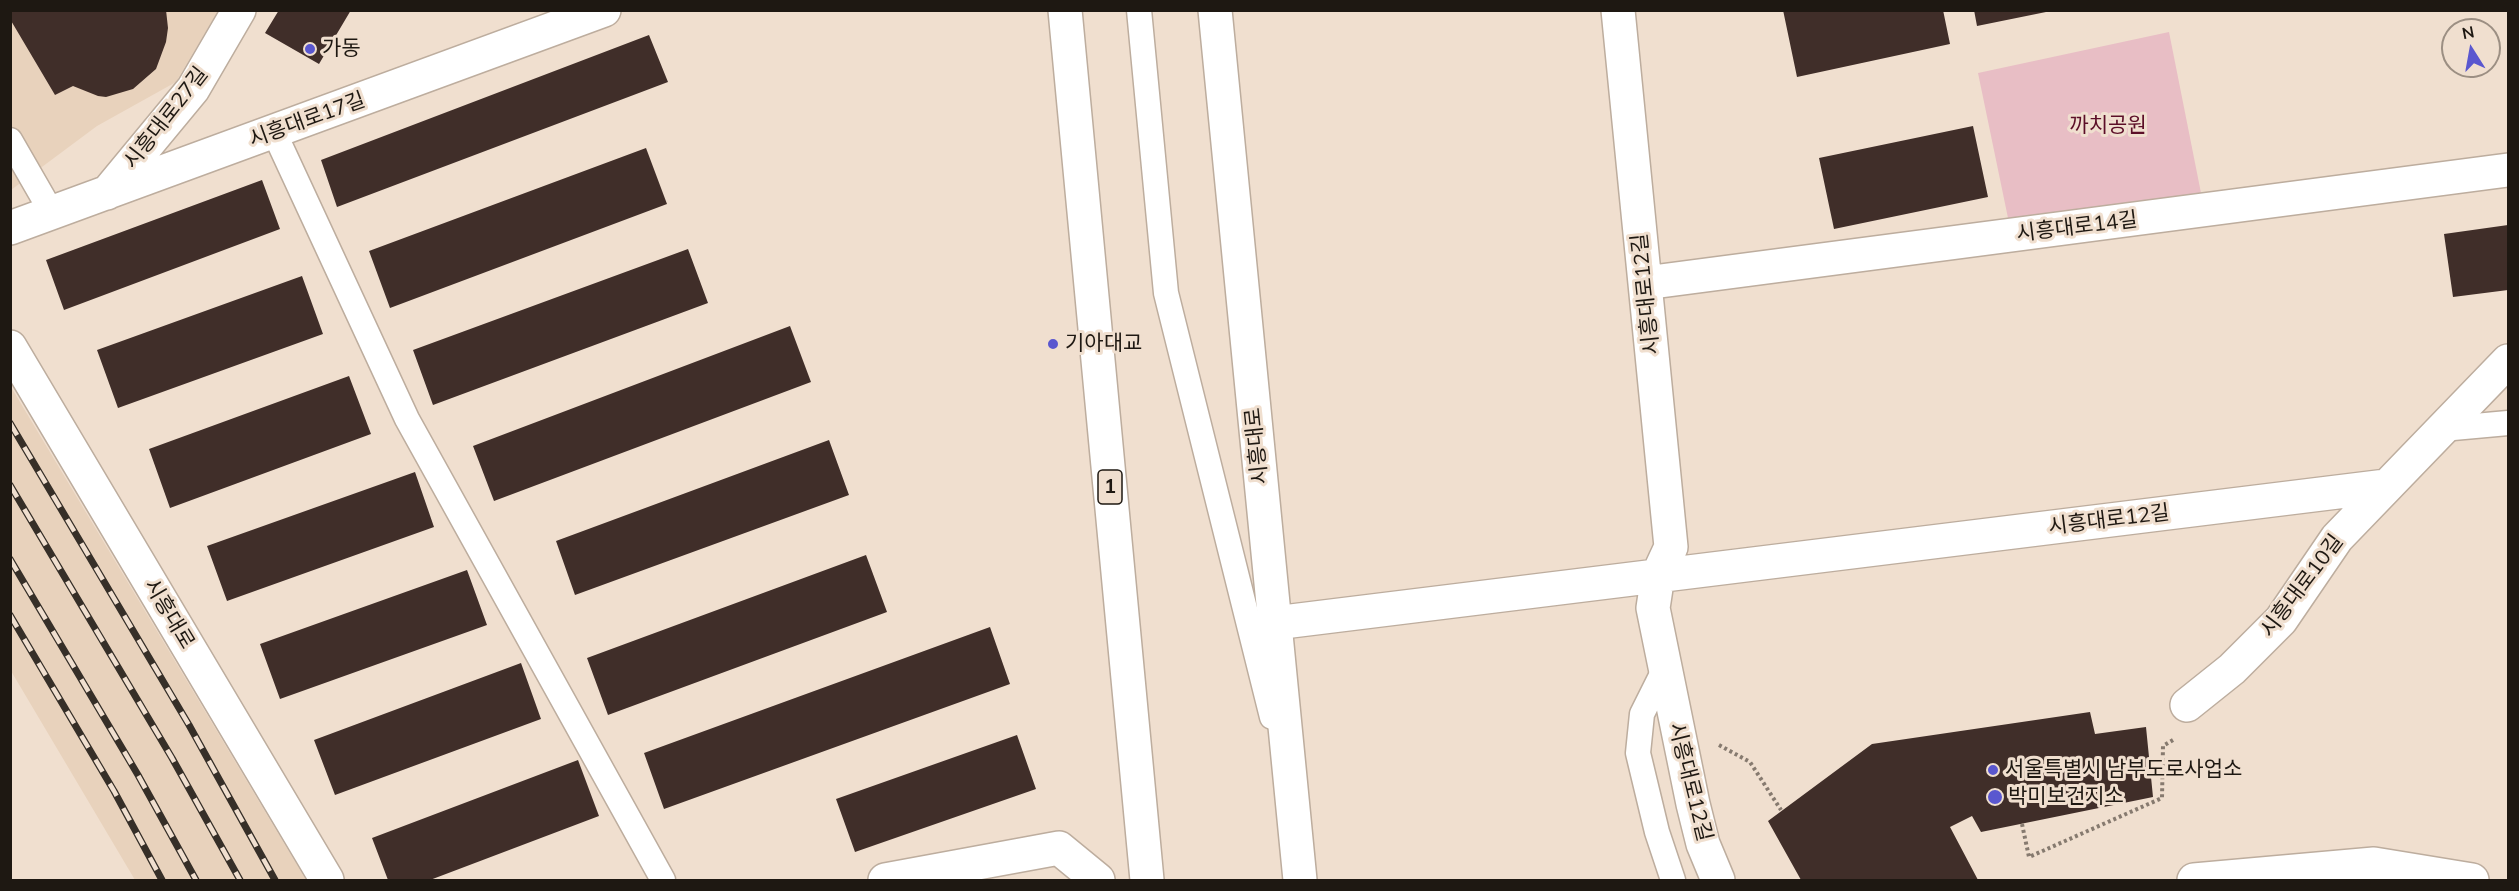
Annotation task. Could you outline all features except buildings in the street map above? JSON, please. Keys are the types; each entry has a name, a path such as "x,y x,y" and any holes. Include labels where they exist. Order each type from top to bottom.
{"main road":[{"name":"시흥대로27길","path":"107,193 193,89 239,10"},
{"name":"시흥대로17길","path":"10,228 604,10"},
{"name":"1","path":"1065,10 1147,880"},
{"name":"시흥대로","path":"1215,10 1300,880"},
{"name":"시흥대로12길","path":"1618,10 1671,547 1658,576 1653,608 1693,804 1703,844 1718,880"},
{"name":"시흥대로14길","path":"1645,283 2508,170"},
{"name":"시흥대로","path":"10,347 327,880"},
{"path":"2386,486 2508,361"},
{"name":"시흥대로12길","path":"1275,623 2386,486"},
{"name":"시흥대로10길","path":"2187,705 2232,669 2281,620 2337,538 2386,486"},
{"path":"885,880 1059,848 1098,880"},
{"path":"2194,880 2374,864 2472,880"}],"lane":[{"path":"1072,93 1078,10"},
{"path":"1139,10 1166,293 1290,789"},
{"path":"274,132 407,418 663,880"},
{"path":"10,140 52,213"},
{"path":"2442,429 2508,423"},
{"path":"1664,670 1642,714 1638,753 1657,832 1674,880"}],"path":[{"path":"2022,824 2029,857 2162,798 2163,746 2173,739"},
{"path":"1713,741 1750,762 1781,810"}],"shaded area":[{"path":"11,11 218,11 176,82 97,126 11,190"},
{"path":"11,387 306,880 135,880 11,671"}],"green space":[{"name":"까치공원","path":"2169,32 2201,193 2008,218 1978,73"}],"railway":[{"path":"10,423 189,725 275,880"},
{"path":"10,485 172,758 240,880"},
{"path":"10,559 138,775 196,880"},
{"path":"10,615 114,791 162,880"}],"place":[{"name":"가동","path":"310,49"},
{"name":"기아대교","path":"1053,344"},
{"name":"서울특별시 남부도로사업소","path":"1993,770"},
{"name":"박미보건지소","path":"1995,797"}]}
